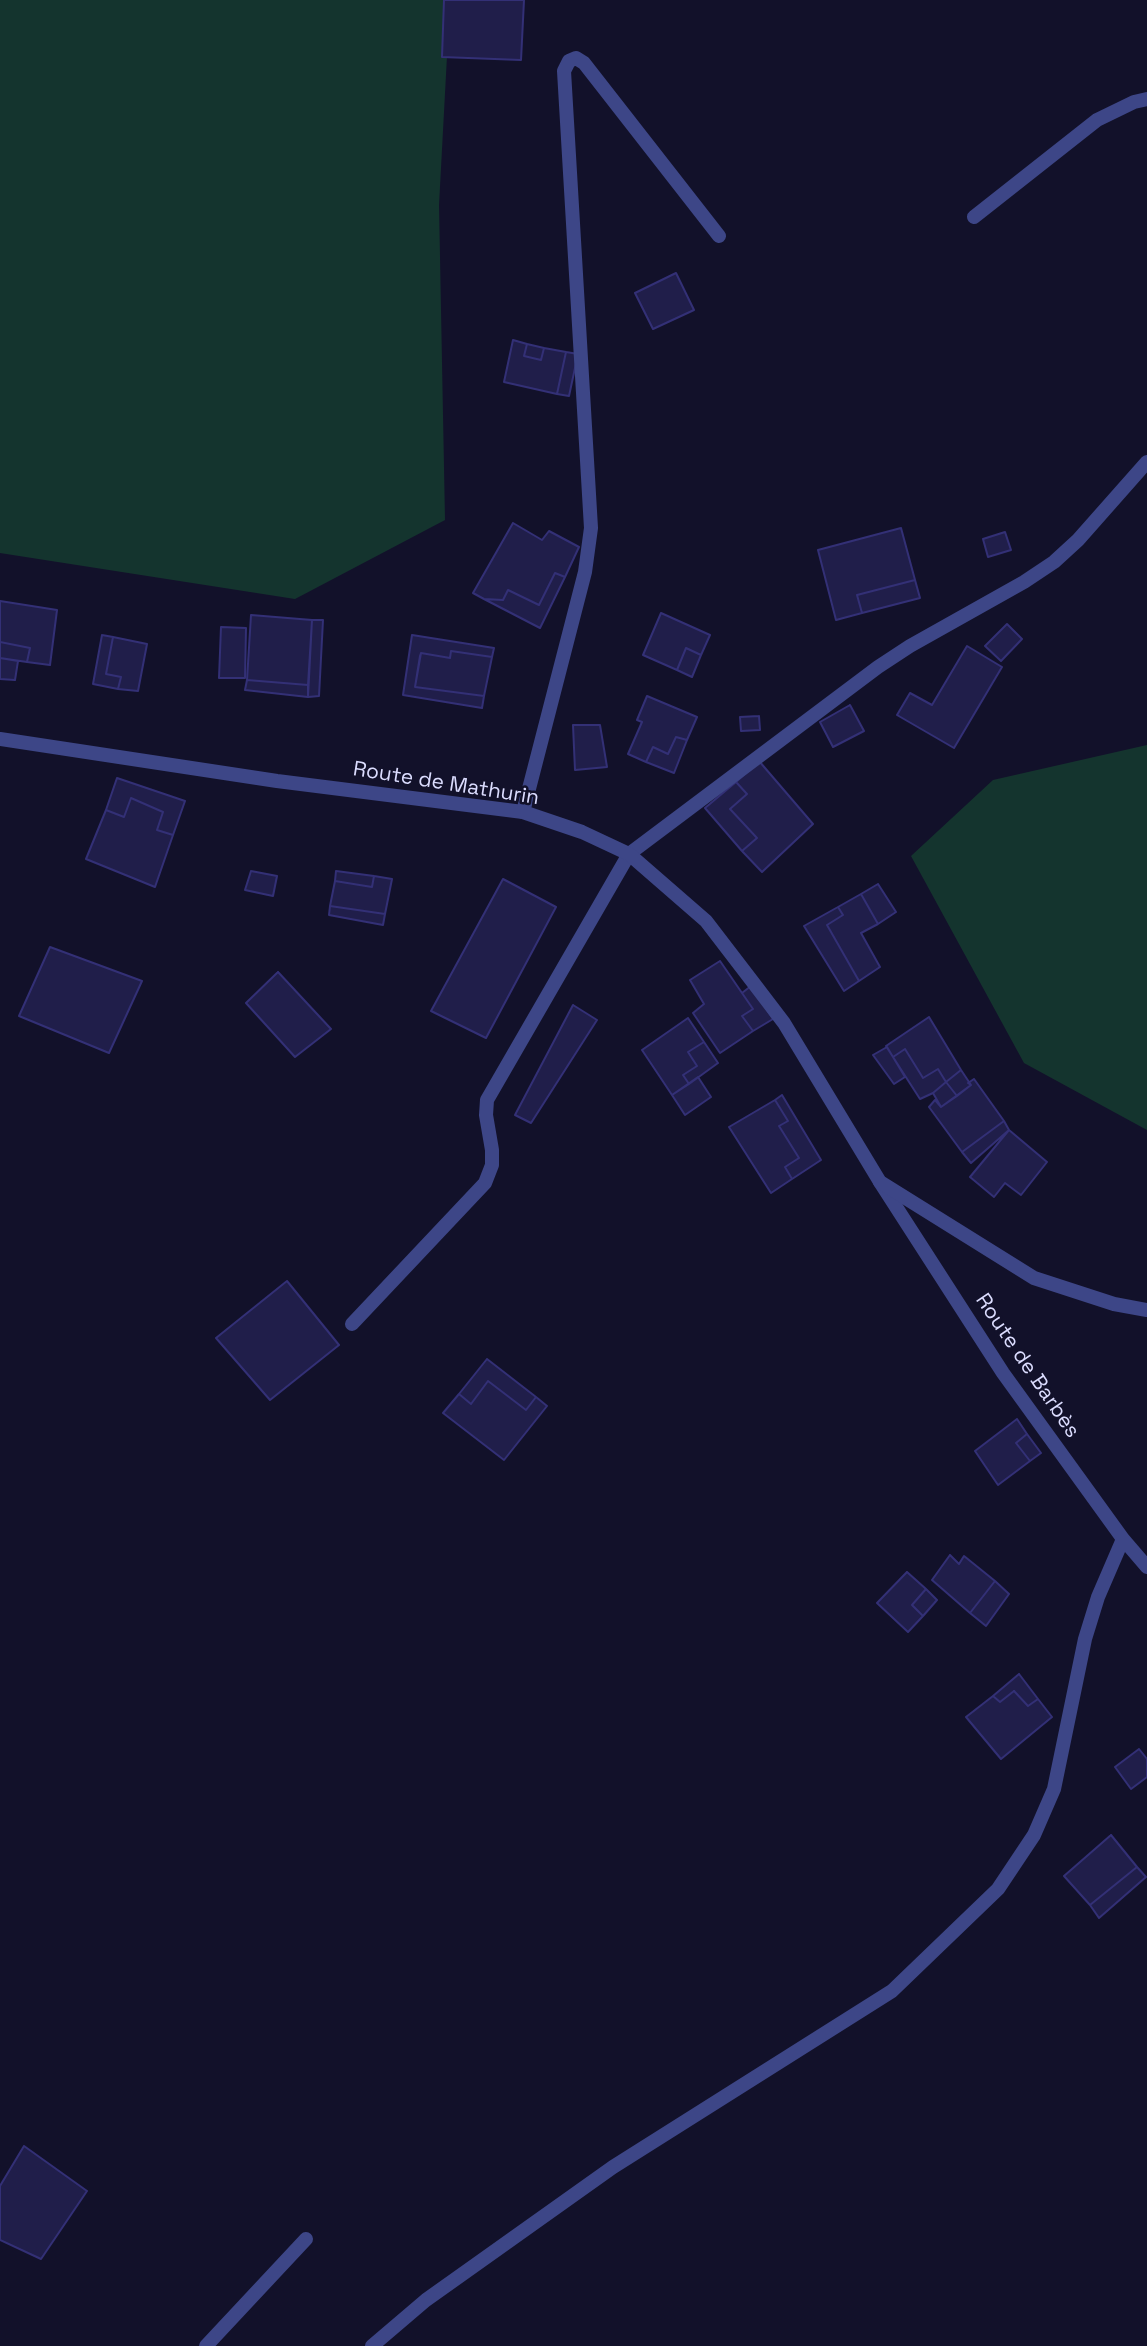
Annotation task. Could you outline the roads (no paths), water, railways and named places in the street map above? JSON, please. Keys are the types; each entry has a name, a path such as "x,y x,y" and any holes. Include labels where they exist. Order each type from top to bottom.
{"street":[{"path":"523,812 586,572 590,528 564,71 569,61 576,58 584,63 719,236"},
{"path":"974,217 1097,120 1147,99"},
{"path":"352,1324 485,1183 492,1165 485,1115 487,1100 629,854 878,667 1054,562 1078,540 1147,462"},
{"name":"Route de Mathurin","path":"0,739 276,781 523,812 582,832 629,854 706,920 784,1023 880,1182 1034,1278 1114,1304 1147,1310"},
{"name":"Route de Barbès","path":"880,1182 1003,1373 1123,1539 1147,1567"},
{"path":"372,2346 426,2300 613,2167 892,1991 998,1888 1034,1835 1054,1788 1085,1639 1098,1597 1123,1539"},
{"path":"206,2346 306,2239"}]}
